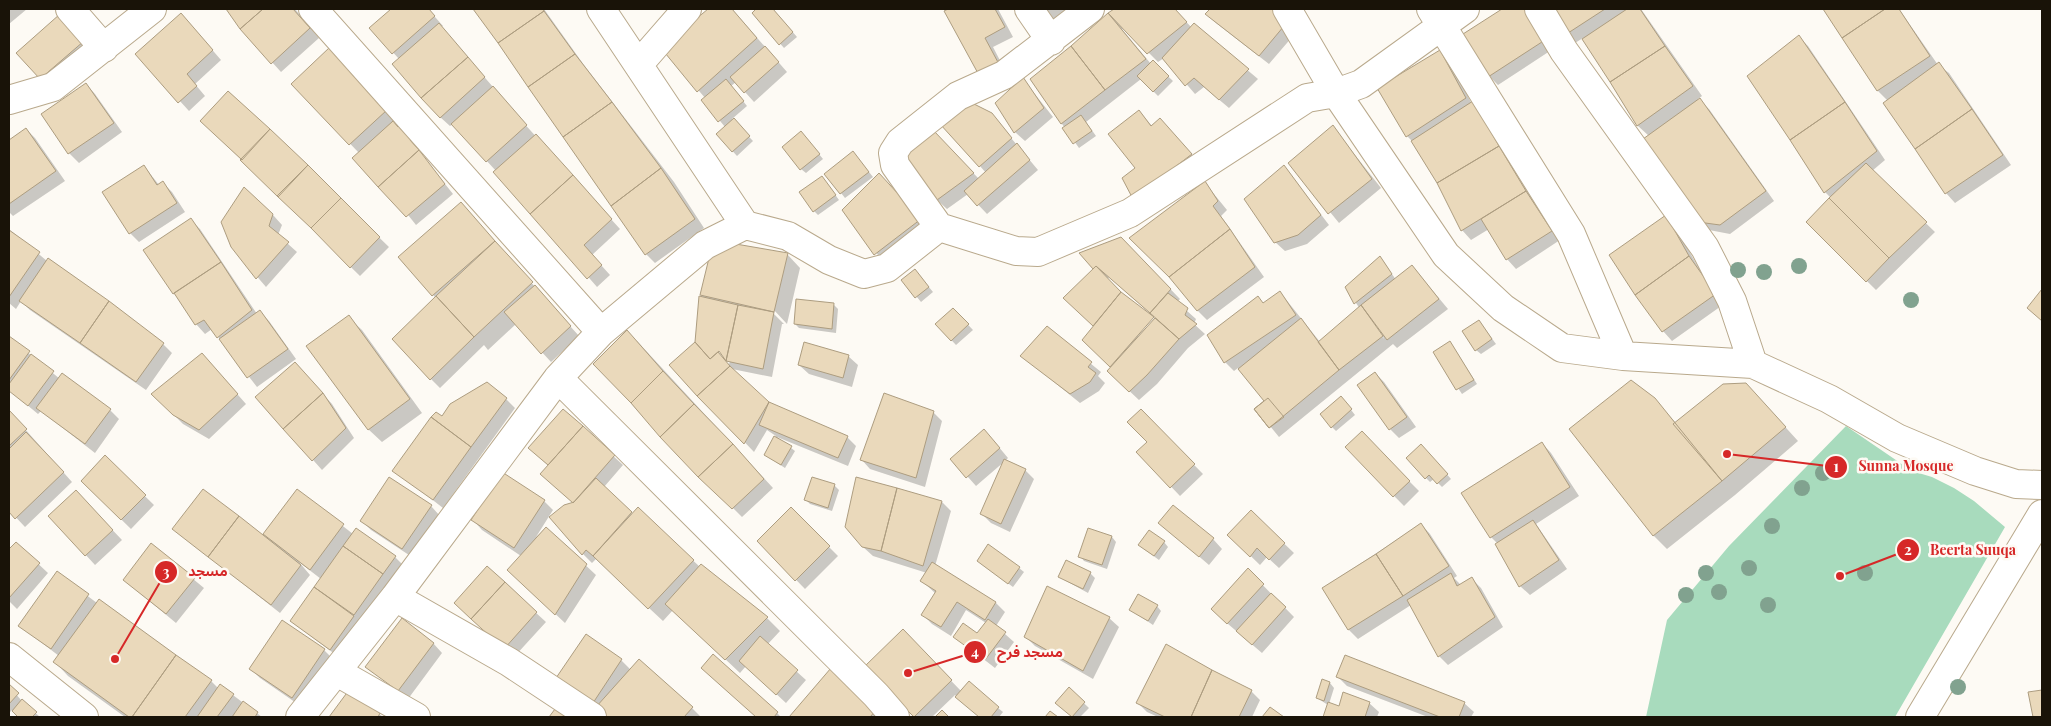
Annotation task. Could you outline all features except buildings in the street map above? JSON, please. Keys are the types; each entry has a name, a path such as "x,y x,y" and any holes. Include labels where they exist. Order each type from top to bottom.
{"street":[{"path":"70,9 104,48"},
{"path":"12,94 54,87 152,9"},
{"path":"313,9 601,332"},
{"path":"601,9 745,225"},
{"path":"639,64 686,9"},
{"path":"1029,9 1050,41"},
{"path":"1090,9 1004,75 958,96 900,142 893,153 895,165 939,227 1016,252 1038,252 1130,214 1307,98 1336,93 1360,84 1436,17 1465,9"},
{"path":"1287,9 1336,93 1446,255 1503,308 1562,348 1623,356 1754,364 1829,400 1897,438 1966,468 2016,484 2042,485"},
{"path":"1539,9 1564,51 1705,248 1732,301 1754,364"},
{"path":"1436,17 1571,234 1623,356"},
{"path":"300,717 395,597 558,378 601,332 705,245 745,225 788,236 828,260 864,274 887,268 939,227"},
{"path":"558,378 876,695 895,717"},
{"path":"1920,717 2042,514"},
{"path":"395,597 509,662 592,717"},
{"path":"9,657 84,717"},
{"path":"337,672 416,717"}],"green space":[{"path":"1846,426 1912,471 1932,477 1954,488 1974,501 2005,527 1895,717 1646,717 1667,620 1729,546"}],"place":[{"name":"Sunna Mosque","path":"1727,454"},
{"name":"Beerta Suuqa","path":"1840,576"},
{"name":"مسجد","path":"115,659"},
{"name":"مسجد فرح","path":"908,673"}]}
